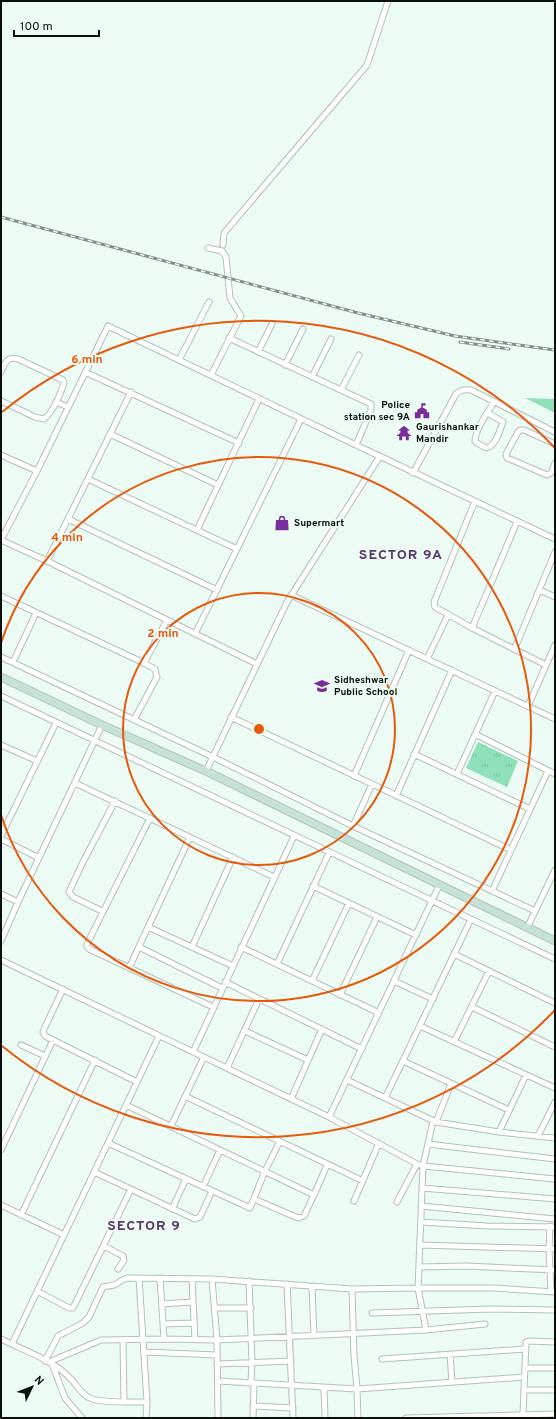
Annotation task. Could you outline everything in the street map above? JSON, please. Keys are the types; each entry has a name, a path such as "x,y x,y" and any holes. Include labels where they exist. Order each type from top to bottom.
{"street":[{"path":"223,242 224,233 232,223 367,64 388,1"},
{"path":"208,248 222,251 226,257 230,298 241,315 211,375"},
{"path":"179,360 209,302"},
{"path":"258,352 272,324"},
{"path":"257,664 1,540 108,326 413,473 555,539"},
{"path":"285,364 303,330"},
{"path":"229,338 369,403 372,407 356,445"},
{"path":"312,377 331,339"},
{"path":"342,390 359,355"},
{"path":"1,372 6,360 12,358 18,359 63,380 64,383 56,402 44,419 35,417 1,402"},
{"path":"85,372 239,443"},
{"path":"413,473 456,394 465,389 471,390 555,432"},
{"path":"47,561 131,392"},
{"path":"197,530 259,399"},
{"path":"56,402 68,407"},
{"path":"488,413 503,422 494,443 491,447 486,448 477,443 475,438 488,413 494,402"},
{"path":"195,634 301,419"},
{"path":"555,444 524,430 520,430 506,454 507,458 547,475 551,473 555,463"},
{"path":"110,434 218,485"},
{"path":"1,455 36,471"},
{"path":"206,771 291,595 380,456"},
{"path":"88,479 237,549"},
{"path":"475,502 434,602 435,607 448,616 546,665"},
{"path":"68,519 217,590"},
{"path":"472,628 517,522"},
{"path":"514,648 555,552"},
{"path":"540,590 555,596"},
{"path":"291,595 555,719"},
{"path":"1,596 155,669 157,677 134,720"},
{"path":"13,662 36,613"},
{"path":"427,659 448,616"},
{"path":"144,663 166,620"},
{"path":"528,706 555,645"},
{"path":"354,776 409,650"},
{"path":"1,657 213,757 353,826 535,911"},
{"path":"396,796 452,670"},
{"path":"1,677 102,725 206,771 439,886 555,941"},
{"path":"457,774 495,691"},
{"path":"1,696 432,902 555,959"},
{"path":"231,717 511,850"},
{"path":"1,836 56,723"},
{"path":"1,941 102,725"},
{"path":"475,734 555,774"},
{"path":"1,745 37,760"},
{"path":"414,754 530,809"},
{"path":"492,891 548,771"},
{"path":"75,783 274,877"},
{"path":"353,826 372,784"},
{"path":"102,911 73,896 69,892 115,801"},
{"path":"150,818 102,911 87,946 89,949 213,1007"},
{"path":"193,1052 294,836"},
{"path":"129,968 190,837"},
{"path":"1,839 39,858"},
{"path":"277,964 329,852"},
{"path":"192,947 232,857"},
{"path":"527,928 555,870"},
{"path":"313,886 416,935"},
{"path":"329,1117 439,886"},
{"path":"1,894 18,902"},
{"path":"312,981 349,903"},
{"path":"340,995 377,917"},
{"path":"385,1098 471,919"},
{"path":"148,927 233,966"},
{"path":"241,947 379,1013"},
{"path":"139,948 259,999 362,1048"},
{"path":"454,954 555,1003"},
{"path":"1,960 329,1117 417,1164 423,1166 555,1179"},
{"path":"454,1042 489,971"},
{"path":"394,981 433,999"},
{"path":"63,989 43,1032 45,1036 137,1082"},
{"path":"227,1068 259,999"},
{"path":"472,1007 555,1047"},
{"path":"420,1026 555,1088"},
{"path":"291,1099 322,1030"},
{"path":"245,1031 308,1060"},
{"path":"12,1344 159,1036"},
{"path":"1,1150 53,1040"},
{"path":"21,1045 45,1056"},
{"path":"171,1126 204,1057"},
{"path":"21,1215 95,1060"},
{"path":"403,1060 451,1084 509,1110"},
{"path":"499,1132 526,1075"},
{"path":"347,1080 435,1122 499,1132 555,1138"},
{"path":"426,1330 418,1288 423,1166 435,1122 451,1084"},
{"path":"185,1096 362,1181"},
{"path":"538,1136 555,1102"},
{"path":"126,1105 314,1194"},
{"path":"108,1143 250,1208 265,1171 280,1141"},
{"path":"354,1201 378,1143"},
{"path":"428,1144 555,1159"},
{"path":"203,1187 220,1150"},
{"path":"397,1202 417,1164"},
{"path":"254,1199 298,1218 304,1216 327,1165"},
{"path":"94,1172 195,1219 199,1219 212,1191"},
{"path":"172,1209 186,1179"},
{"path":"422,1188 555,1198"},
{"path":"37,1291 69,1308 73,1308 131,1189"},
{"path":"1,1205 64,1235"},
{"path":"421,1206 555,1219"},
{"path":"517,1226 518,1216"},
{"path":"82,1418 65,1398 48,1362 58,1336 83,1323 89,1317 103,1287 116,1284 124,1279 212,1279 352,1289 493,1288 553,1292 553,1226 421,1222"},
{"path":"420,1245 552,1249"},
{"path":"104,1246 123,1256 124,1260 118,1269"},
{"path":"419,1267 466,1266 552,1270"},
{"path":"139,1278 144,1339 147,1402 146,1418"},
{"path":"160,1278 164,1339"},
{"path":"192,1279 195,1340"},
{"path":"212,1279 217,1340 218,1418"},
{"path":"249,1282 254,1418"},
{"path":"287,1284 293,1418"},
{"path":"312,1287 314,1335"},
{"path":"352,1289 358,1418"},
{"path":"162,1304 193,1302"},
{"path":"215,1308 250,1308"},
{"path":"372,1313 490,1309 555,1310"},
{"path":"163,1324 194,1323"},
{"path":"48,1362 101,1340 217,1340 426,1330 485,1324"},
{"path":"1,1339 60,1369 70,1378 85,1396 92,1399 124,1402 147,1402"},
{"path":"123,1340 124,1402"},
{"path":"521,1415 524,1390 525,1344 527,1341 555,1342"},
{"path":"382,1359 525,1349"},
{"path":"144,1352 217,1355"},
{"path":"450,1354 452,1382"},
{"path":"217,1364 291,1361"},
{"path":"525,1368 555,1368"},
{"path":"218,1381 357,1389 524,1377"},
{"path":"324,1388 325,1418"},
{"path":"524,1390 555,1390"},
{"path":"253,1406 293,1408"},
{"path":"406,1418 555,1414"}],"green space":[{"path":"525,398 555,399 555,413"},
{"path":"478,742 518,761 507,787 466,768"}],"railway":[{"path":"1,217 358,313 455,336 555,350"},
{"path":"460,342 509,349"}],"place":[{"name":"Police station sec 9A","path":"422,411"},
{"name":"Gaurishankar Mandir","path":"404,433"},
{"name":"Supermart","path":"282,523"},
{"name":"Sidheshwar Public School","path":"322,686"}],"district":[{"name":"SECTOR 9A","path":"401,555"},
{"name":"SECTOR 9","path":"144,1226"}]}
